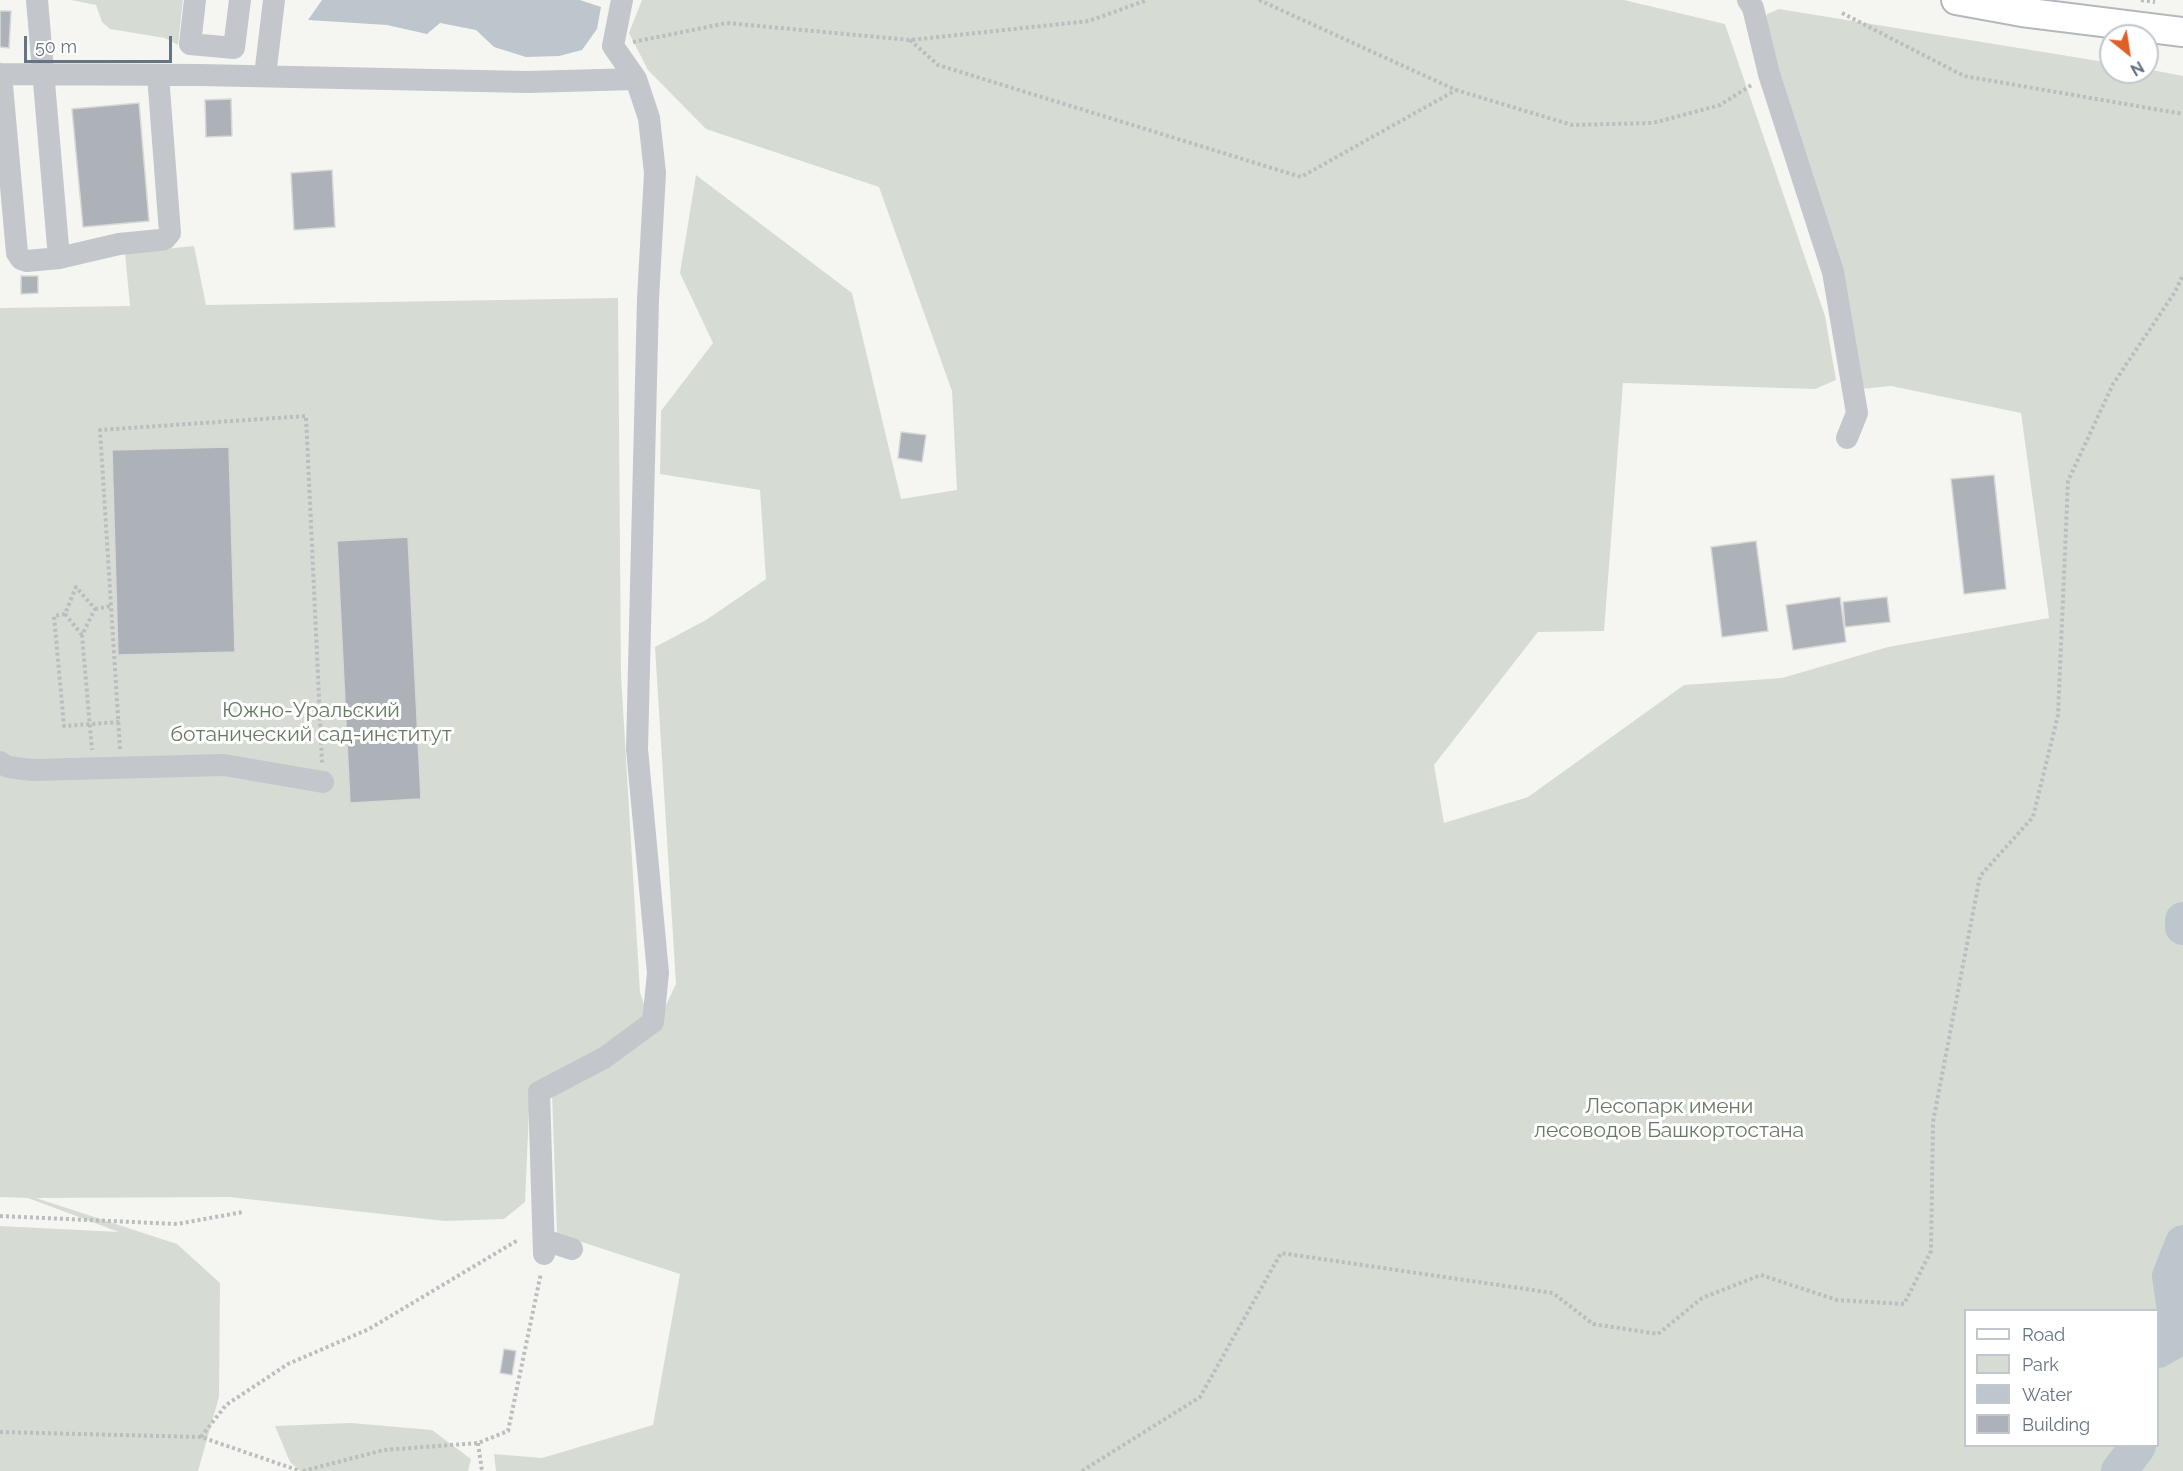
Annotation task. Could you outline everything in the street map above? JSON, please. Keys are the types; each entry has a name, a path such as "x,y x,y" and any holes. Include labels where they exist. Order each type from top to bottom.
{"main road":[{"path":"1956,0 2022,12 2183,32"}],"street":[{"path":"37,0 59,258"},
{"path":"195,0 190,44 234,48 240,0"},
{"path":"265,76 274,0"},
{"path":"572,1249 544,1247 539,1092 604,1058 653,1022 658,973 637,749 648,298 655,174 649,118 636,79 613,46 622,0"},
{"path":"1748,0 1753,8 1769,74 1833,272 1857,413 1848,438"},
{"path":"158,75 170,233 160,240 119,244 59,258 27,261 21,259 17,253 0,75 43,76 158,75 265,76 527,82 636,79"},
{"path":"0,762 8,766 33,770 224,765 322,782"}],"path":[{"path":"613,46 727,23 910,40 1089,21 1147,0"},
{"path":"1259,0 1456,90 1572,125 1653,123 1720,105 1769,74"},
{"path":"1842,13 1964,76 2183,114"},
{"path":"910,40 938,65 1301,177 1456,90"},
{"path":"1082,1471 1200,1397 1281,1253 1553,1293 1593,1324 1658,1334 1702,1298 1761,1275 1837,1300 1904,1304 1931,1251 1933,1122 1980,876 2033,817 2058,715 2068,481 2113,384 2175,292 2183,275"},
{"path":"122,768 100,430 306,416 322,782"},
{"path":"65,614 76,588 95,609"},
{"path":"95,609 111,606"},
{"path":"94,769 82,634 95,609"},
{"path":"65,614 82,634"},
{"path":"65,614 54,616 64,726 119,722"},
{"path":"0,1216 177,1224 243,1212"},
{"path":"201,1437 226,1405 288,1364 369,1329 518,1240"},
{"path":"0,1432 201,1437 302,1471 384,1450 478,1443 508,1431 544,1247"},
{"path":"478,1443 482,1471"}],"green space":[{"path":"71,0 183,0 178,45 165,38 110,29 102,22 96,5"},
{"path":"642,0 1624,0 1725,24 1825,316 1836,380 1815,389 1623,383 1604,631 1538,632 1434,765 1444,823 1528,797 1684,685 1782,678 1888,647 2049,618 2021,413 1891,386 1861,389 1764,21 1767,14 1779,9 2099,61 2099,84 2159,84 2159,71 2183,76 2183,1471 496,1471 494,1454 542,1458 653,1425 680,1274 557,1234 552,1094 530,1087 525,1202 504,1219 445,1221 229,1197 36,1198 177,1244 220,1283 219,1397 198,1471 0,1471 0,1226 119,1232 28,1198 0,1197 0,308 130,306 125,253 194,246 206,305 618,298 621,675 640,992 653,1032 676,984 655,647 706,620 766,579 760,490 660,474 661,411 713,343 680,273 696,175 852,293 901,499 957,490 952,391 879,187 706,129 648,70 629,33"},
{"path":"351,1423 432,1430 471,1459 468,1471 300,1471 290,1462 275,1426"}],"water":[{"path":"322,0 580,0 601,7 597,29 582,50 559,56 526,57 494,47 476,30 440,23 427,34 387,25 308,20"}],"building":[{"path":"0,11 11,11 9,48 0,47"},
{"path":"231,99 232,136 206,137 205,100"},
{"path":"139,103 149,221 83,227 72,109"},
{"path":"332,170 335,227 294,230 291,173"},
{"path":"21,276 38,276 38,293 21,294"},
{"path":"901,432 926,435 922,462 898,458"},
{"path":"229,447 235,652 118,655 112,450"},
{"path":"1994,475 2006,589 1964,594 1951,479"},
{"path":"408,537 421,799 350,803 337,541"},
{"path":"1756,541 1768,631 1722,637 1711,547"},
{"path":"1840,597 1846,642 1793,650 1786,605"},
{"path":"1887,597 1890,622 1845,627 1843,602"},
{"path":"504,1349 516,1351 512,1375 500,1373"}],"waterway":[{"path":"2183,920 2183,927"},
{"path":"2159,1349 2179,1338 2170,1276 2183,1243"},
{"path":"2119,1471 2137,1447"}],"park label":[{"name":"Южно-Уральский ботанический сад-институт","path":"311,723"},
{"name":"Лесопарк имени лесоводов Башкортостана","path":"1669,1119"}]}
